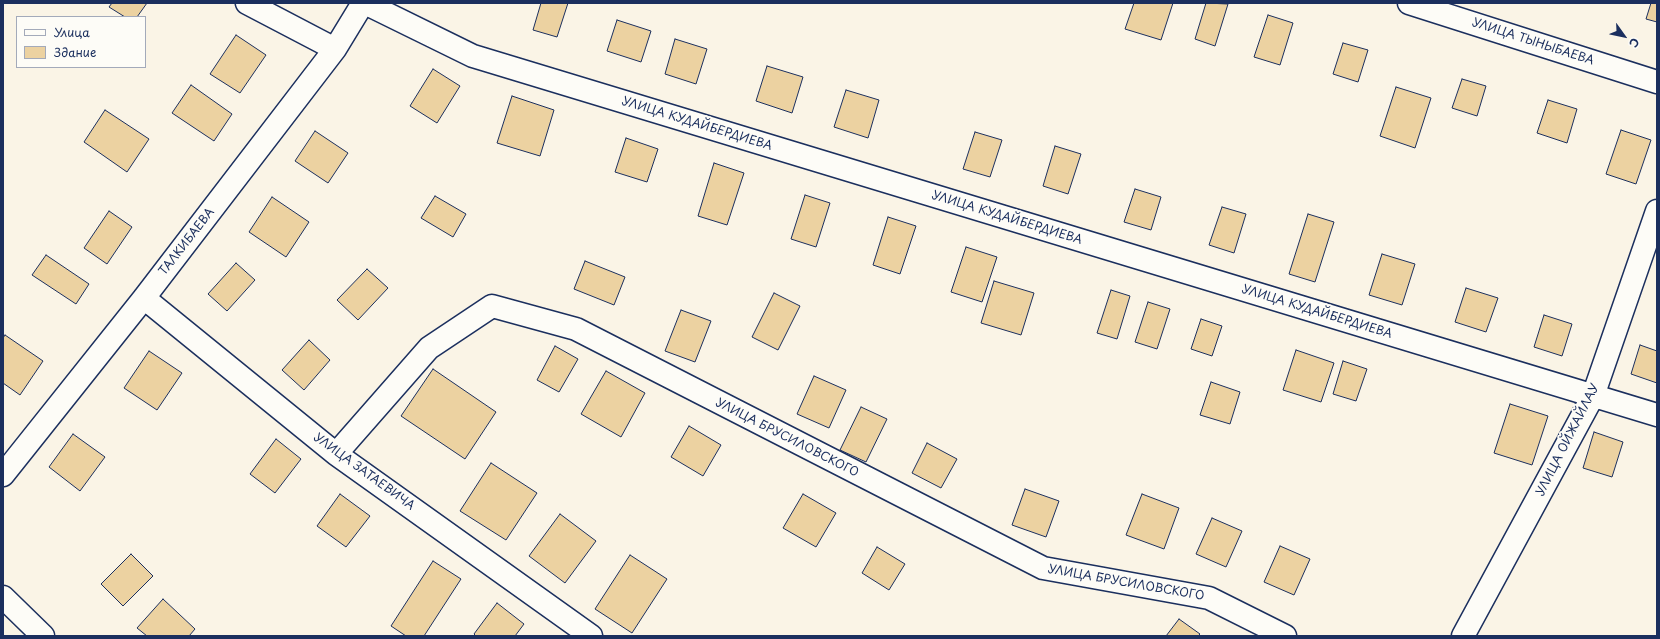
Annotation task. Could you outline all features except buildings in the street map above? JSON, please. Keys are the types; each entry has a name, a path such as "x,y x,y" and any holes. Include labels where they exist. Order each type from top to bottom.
{"street":[{"path":"247,3 335,49"},
{"name":"ТАЛКИБАЕВА","path":"3,475 144,298 335,49 364,3"},
{"name":"УЛИЦА КУДАЙБЕРДИЕВА","path":"364,3 473,56 1657,415"},
{"name":"УЛИЦА ТЫНЫБАЕВА","path":"1409,3 1657,82"},
{"name":"УЛИЦА ОЙЖАЙЛАУ","path":"1463,636 1594,396 1657,211"},
{"name":"УЛИЦА ЗАТАЕВИЧА","path":"144,298 336,454 591,636"},
{"name":"УЛИЦА БРУСИЛОВСКОГО","path":"336,454 429,348 492,306 576,330 1042,568 1210,598 1285,636"},
{"path":"3,597 43,636"}]}
